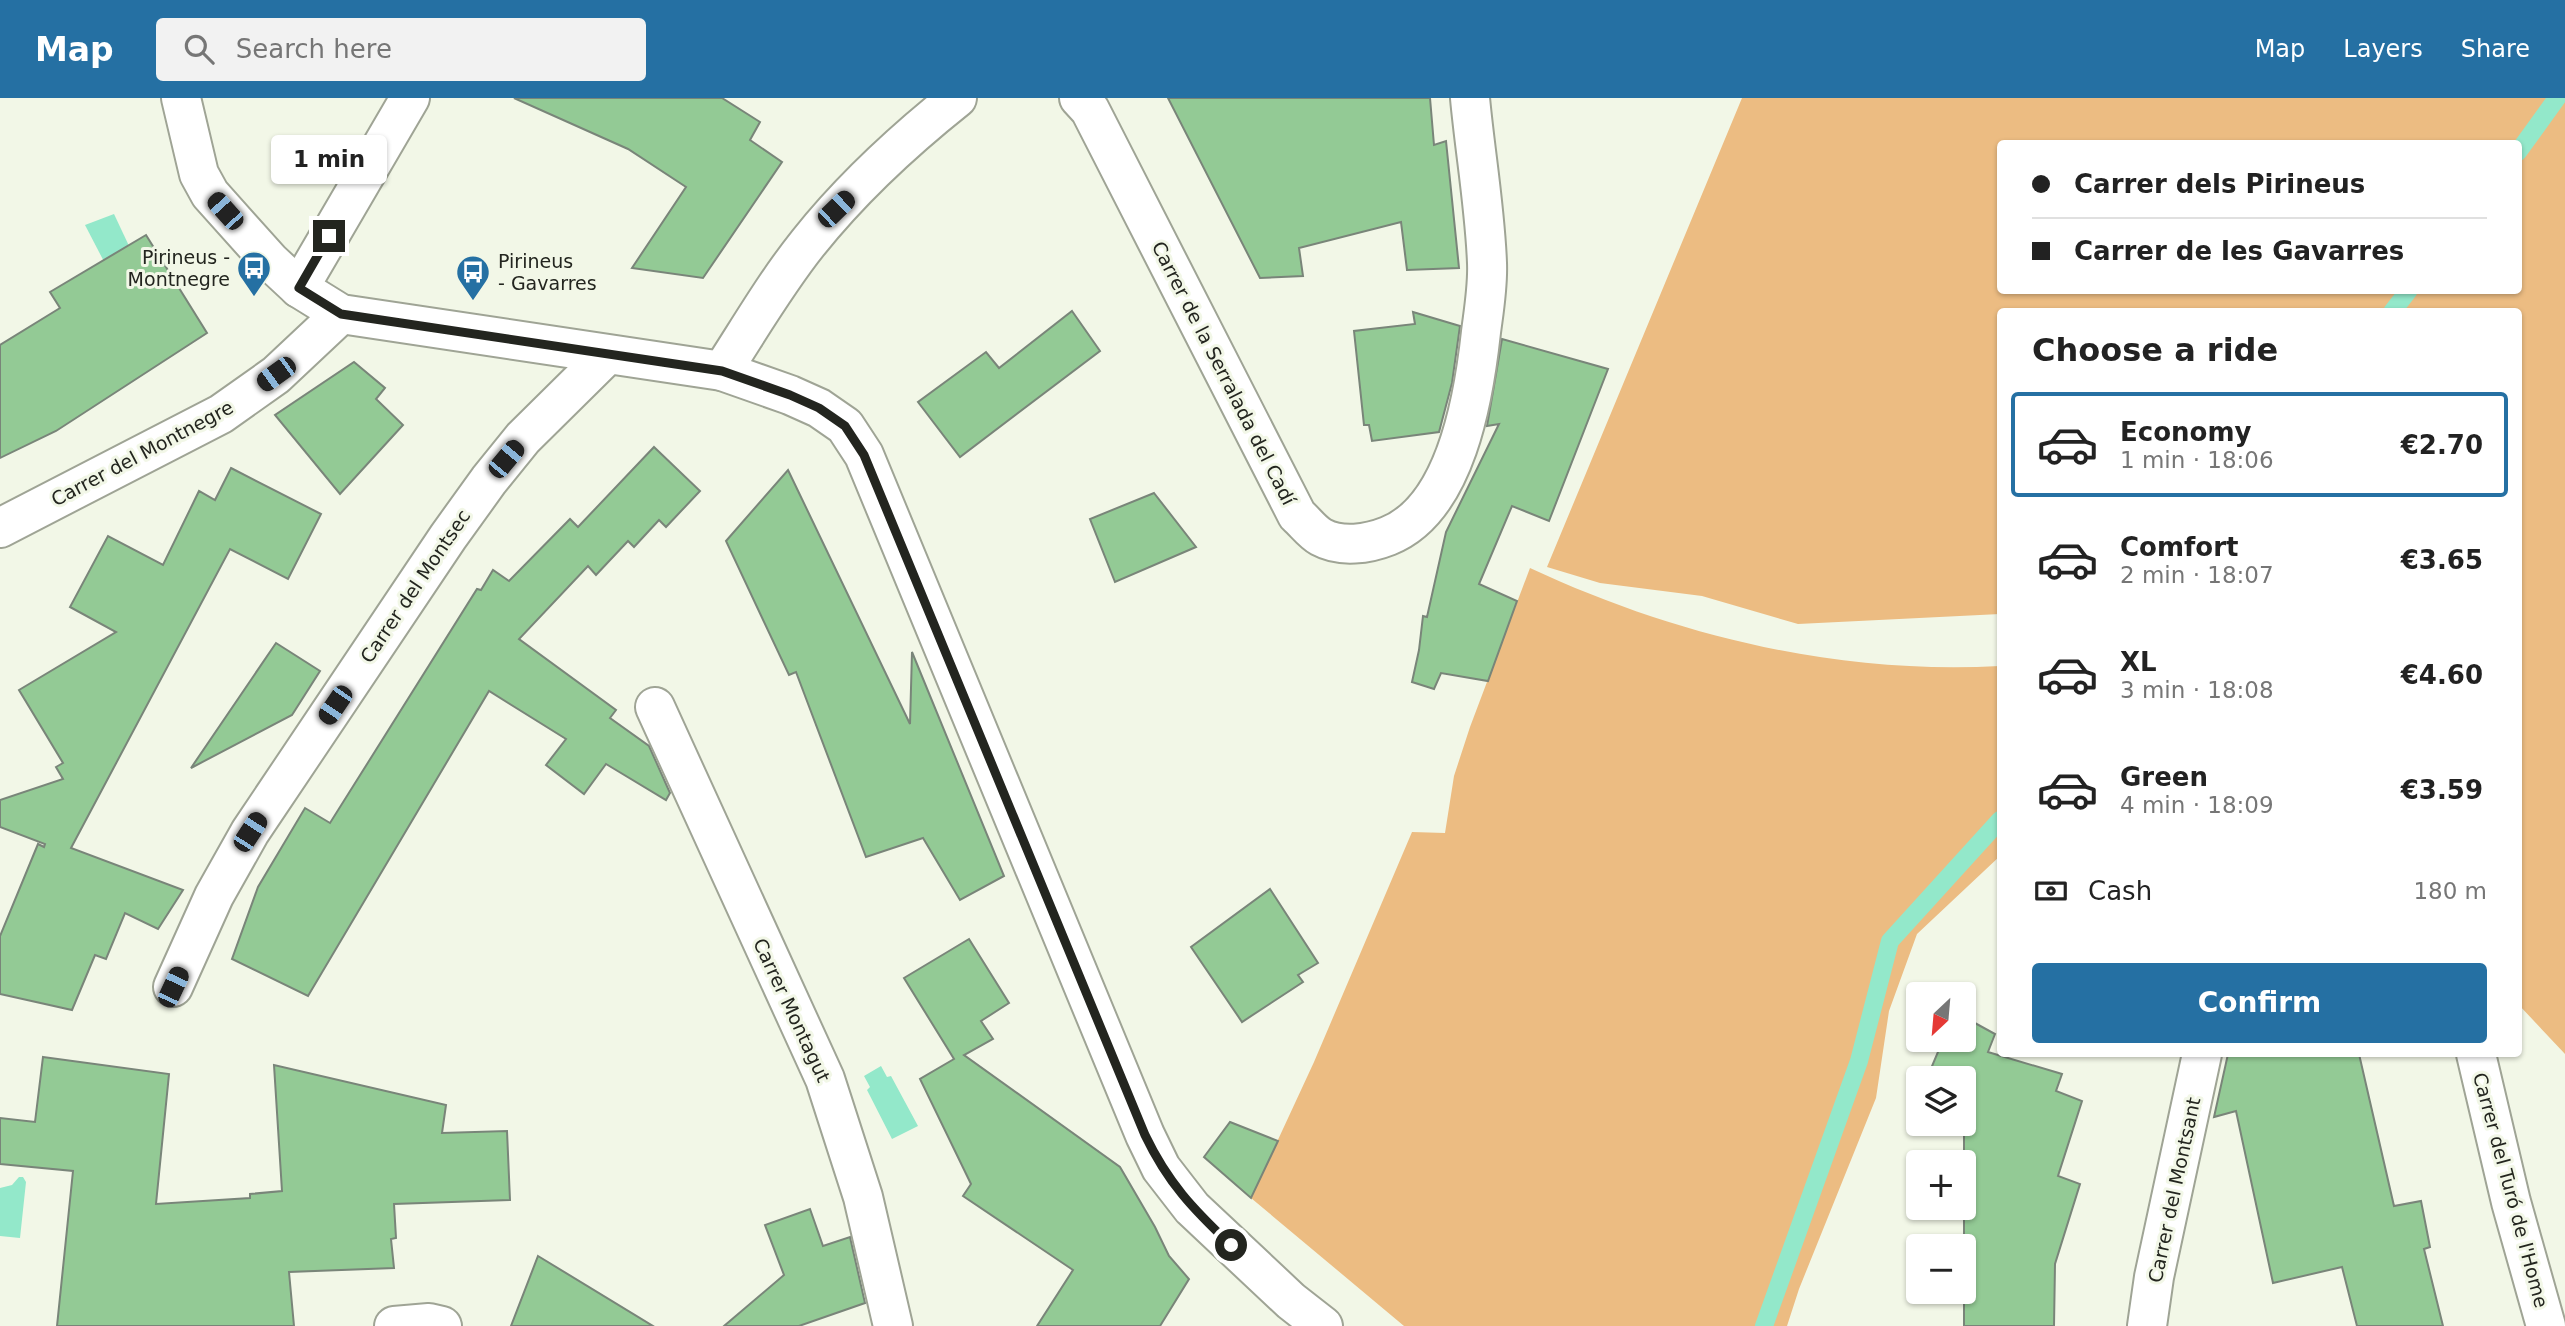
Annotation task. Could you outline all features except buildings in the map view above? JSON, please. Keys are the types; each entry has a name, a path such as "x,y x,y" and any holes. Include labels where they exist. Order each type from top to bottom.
{"street":[{"path":"181,98 200,174 210,194 270,261 299,288 341,314 722,371 790,395 819,408 845,426 864,455 1161,1168 1192,1208 1291,1301 1323,1326"},
{"path":"299,288 410,98"},
{"path":"722,371 775,289 836,209 957,98"},
{"name":"Carrer de la Serralada del Cadí","path":"1079,98 1090,110 1297,515 1321,537 1349,545 1385,538 1405,529 1419,516 1437,492 1449,468 1475,385 1487,263 1470,98"},
{"name":"Carrer del Montnegre","path":"0,528 221,414 276,374 341,314"},
{"name":"Carrer del Montsec","path":"173,987 214,896 250,832 448,537 488,480 523,438 607,355"},
{"name":"Carrer Montagut","path":"655,707 825,1079 863,1197 892,1326"},
{"name":"Carrer del Montsant","path":"2147,1326 2154,1277 2201,1057"},
{"name":"Carrer del Turó de l'Home","path":"2477,1057 2511,1202 2546,1326"},
{"path":"394,1326 429,1323 442,1326"}],"shaded area":[{"path":"1742,98 2565,98 2565,1054 2522,1008 2522,308 1997,308 1997,614 1798,624 1702,596 1600,583 1547,567"},
{"path":"114,214 138,265 111,275 85,225"},
{"path":"1530,568 1642,613 1759,646 1879,664 1997,666 1997,859 1917,934 1889,1011 1876,1098 1799,1289 1787,1326 1404,1326 1251,1198 1314,1062 1412,832 1445,833 1454,776"},
{"path":"881,1066 887,1077 891,1076 918,1126 892,1139 867,1090 870,1087 864,1076"},
{"path":"19,1177 23,1177 26,1182 20,1238 0,1236 0,1188 12,1185"}],"waterway":[{"path":"2522,146 2557,98"},
{"path":"2395,308 2406,294"},
{"path":"1764,1326 1859,1061 1890,941 1997,823"}],"place":[{"name":"Pirineus - Montnegre","path":"254,298"},
{"name":"Pirineus - Gavarres","path":"473,302"}],"route":[{"path":"329,236 299,288 341,314 722,371 790,395 819,408 845,426 864,455 1145,1135 1161,1168 1192,1208 1231,1245"}]}
